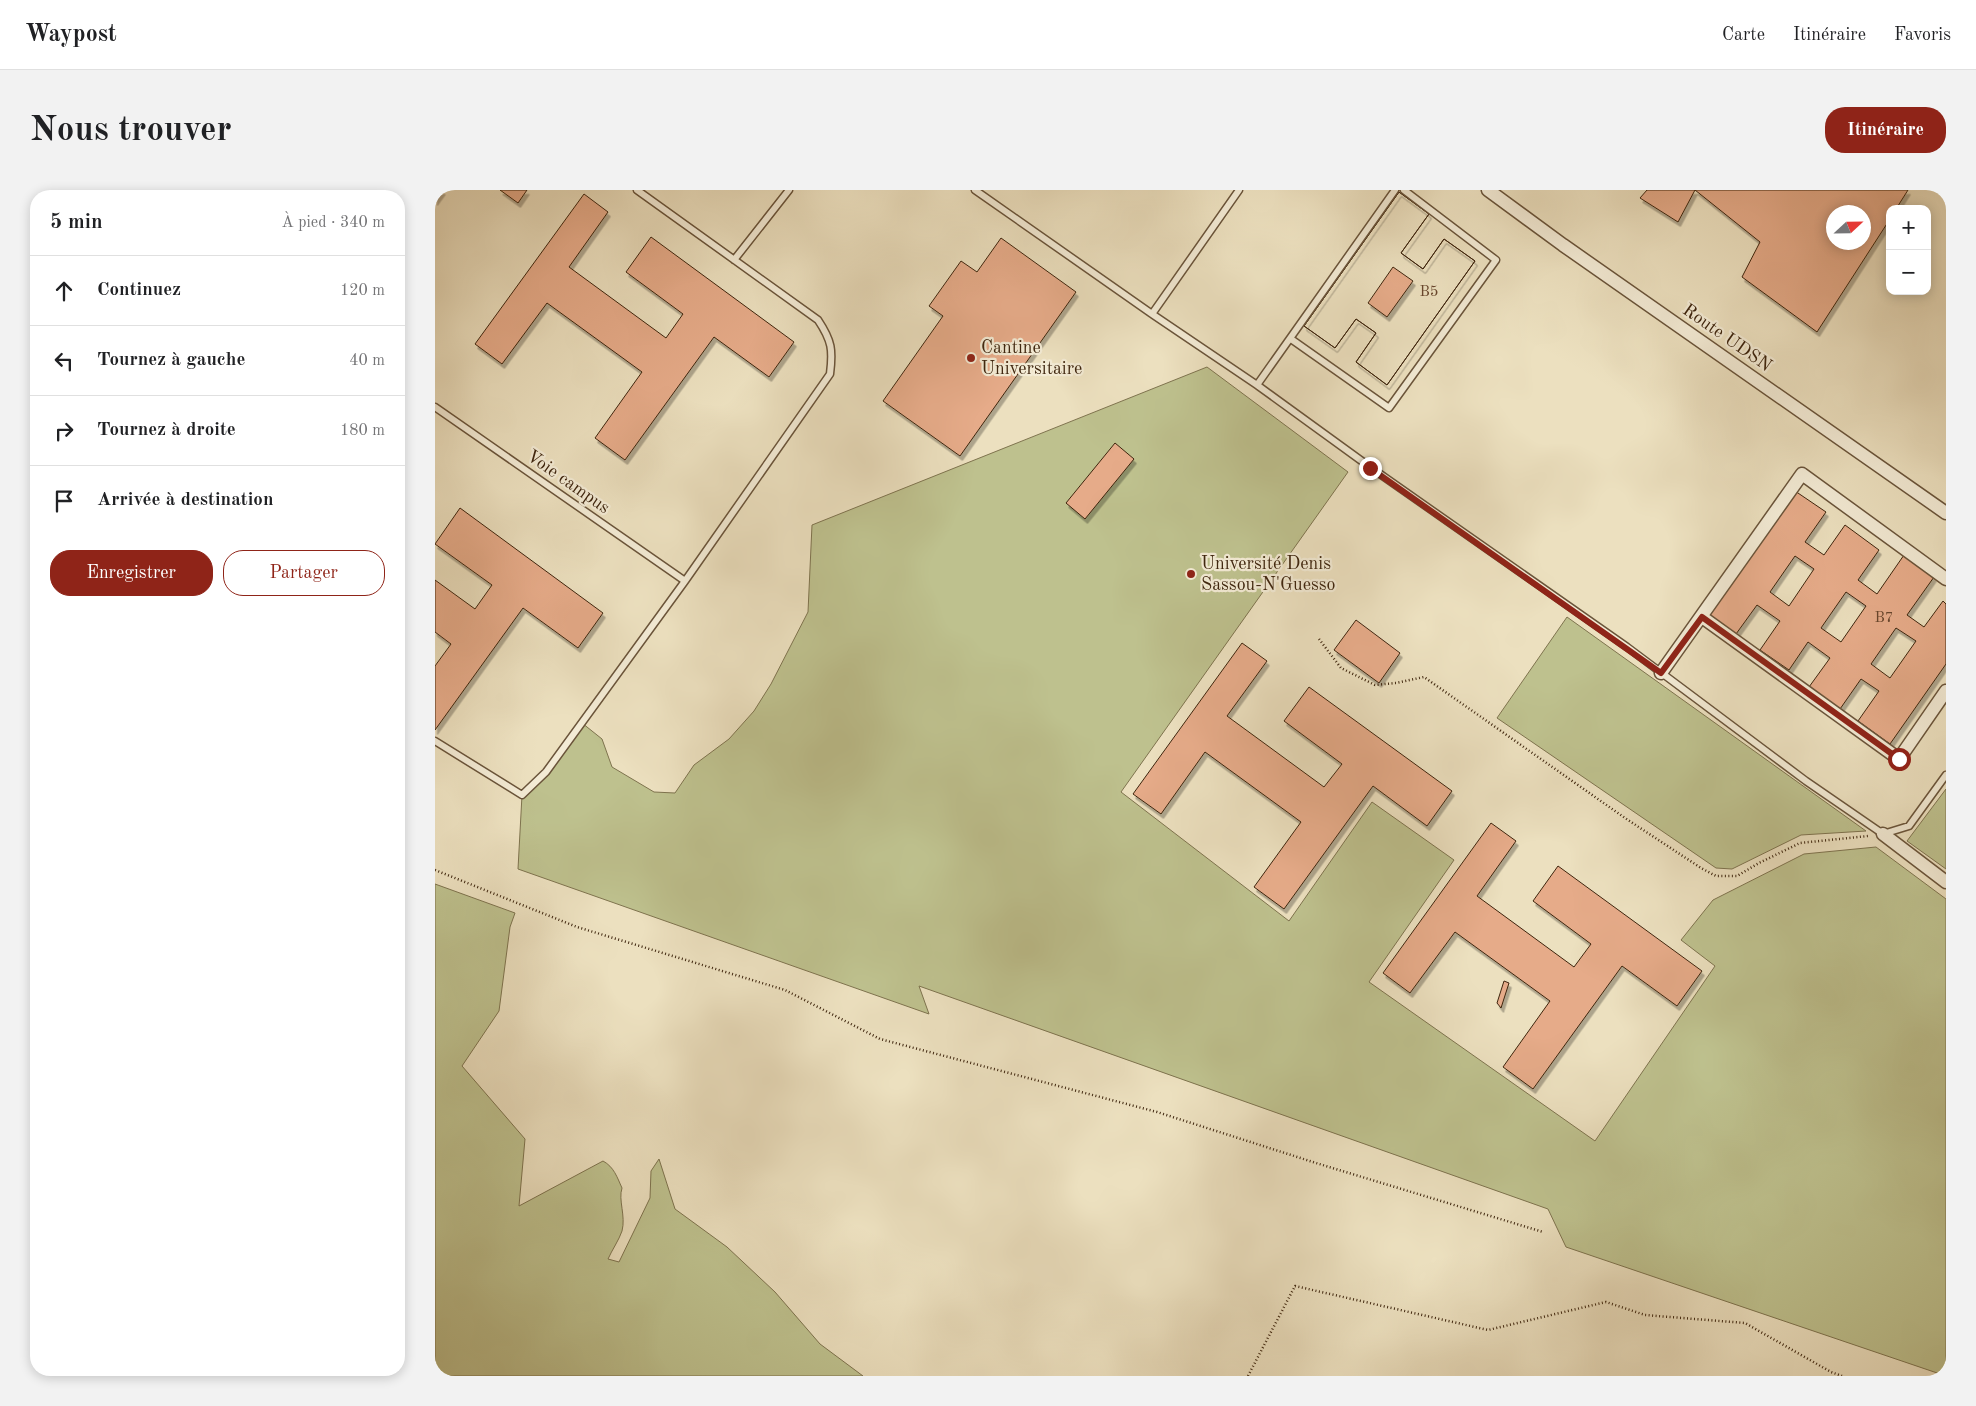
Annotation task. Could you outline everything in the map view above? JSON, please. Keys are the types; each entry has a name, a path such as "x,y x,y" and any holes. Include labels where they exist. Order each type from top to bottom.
{"street":[{"name":"Route UDSN","path":"1488,190 1563,245 1946,513"},
{"path":"1661,673 1802,474 1946,579"},
{"path":"1702,617 1899,759 1946,691"},
{"path":"1883,834 1946,882"}],"lane":[{"path":"435,741 522,795 546,772 685,581 830,374 833,353 827,333 818,320 637,190"},
{"path":"734,260 789,190"},
{"path":"975,190 1152,314 1257,384 1370,468 1661,673 1806,782 1883,834 1909,826 1946,775"},
{"path":"1152,314 1239,190"},
{"path":"1257,384 1291,339 1395,190"},
{"path":"1291,339 1389,408 1496,260 1404,190"},
{"name":"Voie campus","path":"435,407 685,581"}],"path":[{"path":"1319,639 1341,668 1375,685 1424,677 1625,818 1716,876 1737,876 1759,863 1801,844 1883,834"},
{"path":"435,870 577,927 785,990 880,1039 1157,1112 1543,1232"},
{"path":"1248,1376 1295,1286 1488,1330 1606,1302 1645,1315 1745,1323 1841,1376"}],"green space":[{"path":"1207,367 1348,472 1121,792 1289,921 1372,802 1454,860 1369,982 1595,1141 1715,966 1681,940 1713,900 1804,854 1876,847 1946,899 1946,1376 1566,1247 1548,1209 919,986 929,1014 518,869 522,795 546,772 582,723 602,739 612,767 654,792 675,793 694,765 729,739 754,711 771,684 808,612 812,525"},
{"path":"1567,617 1866,831 1801,835 1732,869 1716,868 1497,718"},
{"path":"1946,789 1946,869 1907,841"},
{"path":"435,884 515,913 510,927 499,1011 462,1066 525,1139 519,1206 603,1161 607,1163 613,1169 622,1188 622,1231 608,1259 619,1262 650,1198 651,1171 659,1159 675,1209 727,1247 775,1292 820,1344 863,1376 435,1376"}],"building":[{"path":"435,190 443,190 435,201"},
{"path":"500,190 527,190 518,203"},
{"path":"1647,190 1695,190 1678,222 1640,198"},
{"path":"1695,190 1908,190 1899,205 1886,205 1886,225 1871,248 1871,205 1826,205 1826,250 1870,250 1817,332 1742,277 1760,242"},
{"path":"1399,192 1429,214 1401,253 1423,269 1444,239 1475,261 1387,385 1356,362 1376,333 1356,319 1335,348 1304,326","holes":["1393,267 1413,281 1387,317 1368,303"]},
{"path":"1399,192 1429,214 1401,253 1423,269 1444,239 1475,261 1387,385 1356,362 1376,333 1356,319 1335,348 1304,326"},
{"path":"584,194 608,212 569,267 666,338 683,314 626,272 651,237 794,342 769,377 714,337 625,460 595,438 642,372 547,303 502,364 475,344"},
{"name":"Cantine Universitaire","path":"1001,238 1076,292 960,456 883,401 943,316 929,306 961,261 977,272"},
{"path":"1115,443 1134,459 1085,519 1066,503"},
{"path":"1795,491 1826,512 1805,542 1824,555 1845,525 1879,550 1858,580 1877,594 1904,555 1934,577 1907,615 1924,627 1943,601 1946,604 1946,664 1890,744 1858,721 1879,691 1861,679 1840,709 1809,687 1830,658 1808,642 1789,670 1760,650 1780,621 1757,605 1736,634 1708,614","holes":["1795,556 1814,569 1789,606 1770,592","1846,592 1866,606 1841,642 1821,628","1896,628 1916,641 1890,678 1871,664"]},
{"path":"460,508 603,613 578,648 523,608 435,730 435,666 451,644 435,632 435,580 475,609 492,585 435,544"},
{"path":"1356,620 1400,653 1379,683 1334,650"},
{"path":"1242,643 1267,661 1227,716 1324,787 1342,764 1284,721 1309,687 1452,791 1427,826 1373,786 1284,909 1254,887 1301,822 1205,752 1161,814 1133,794"},
{"path":"1491,823 1516,841 1477,896 1574,967 1591,944 1533,901 1558,866 1702,971 1677,1006 1622,966 1533,1089 1503,1067 1550,1001 1455,932 1410,993 1383,973"},
{"path":"1504,981 1509,983 1501,1008 1497,1003"}],"place":[{"name":"Cantine Universitaire","path":"971,358"},
{"name":"Université Denis Sassou-N'Guesso","path":"1191,574"}],"route":[{"path":"1370,468 1627,647 1661,673 1702,617 1899,759"}]}
